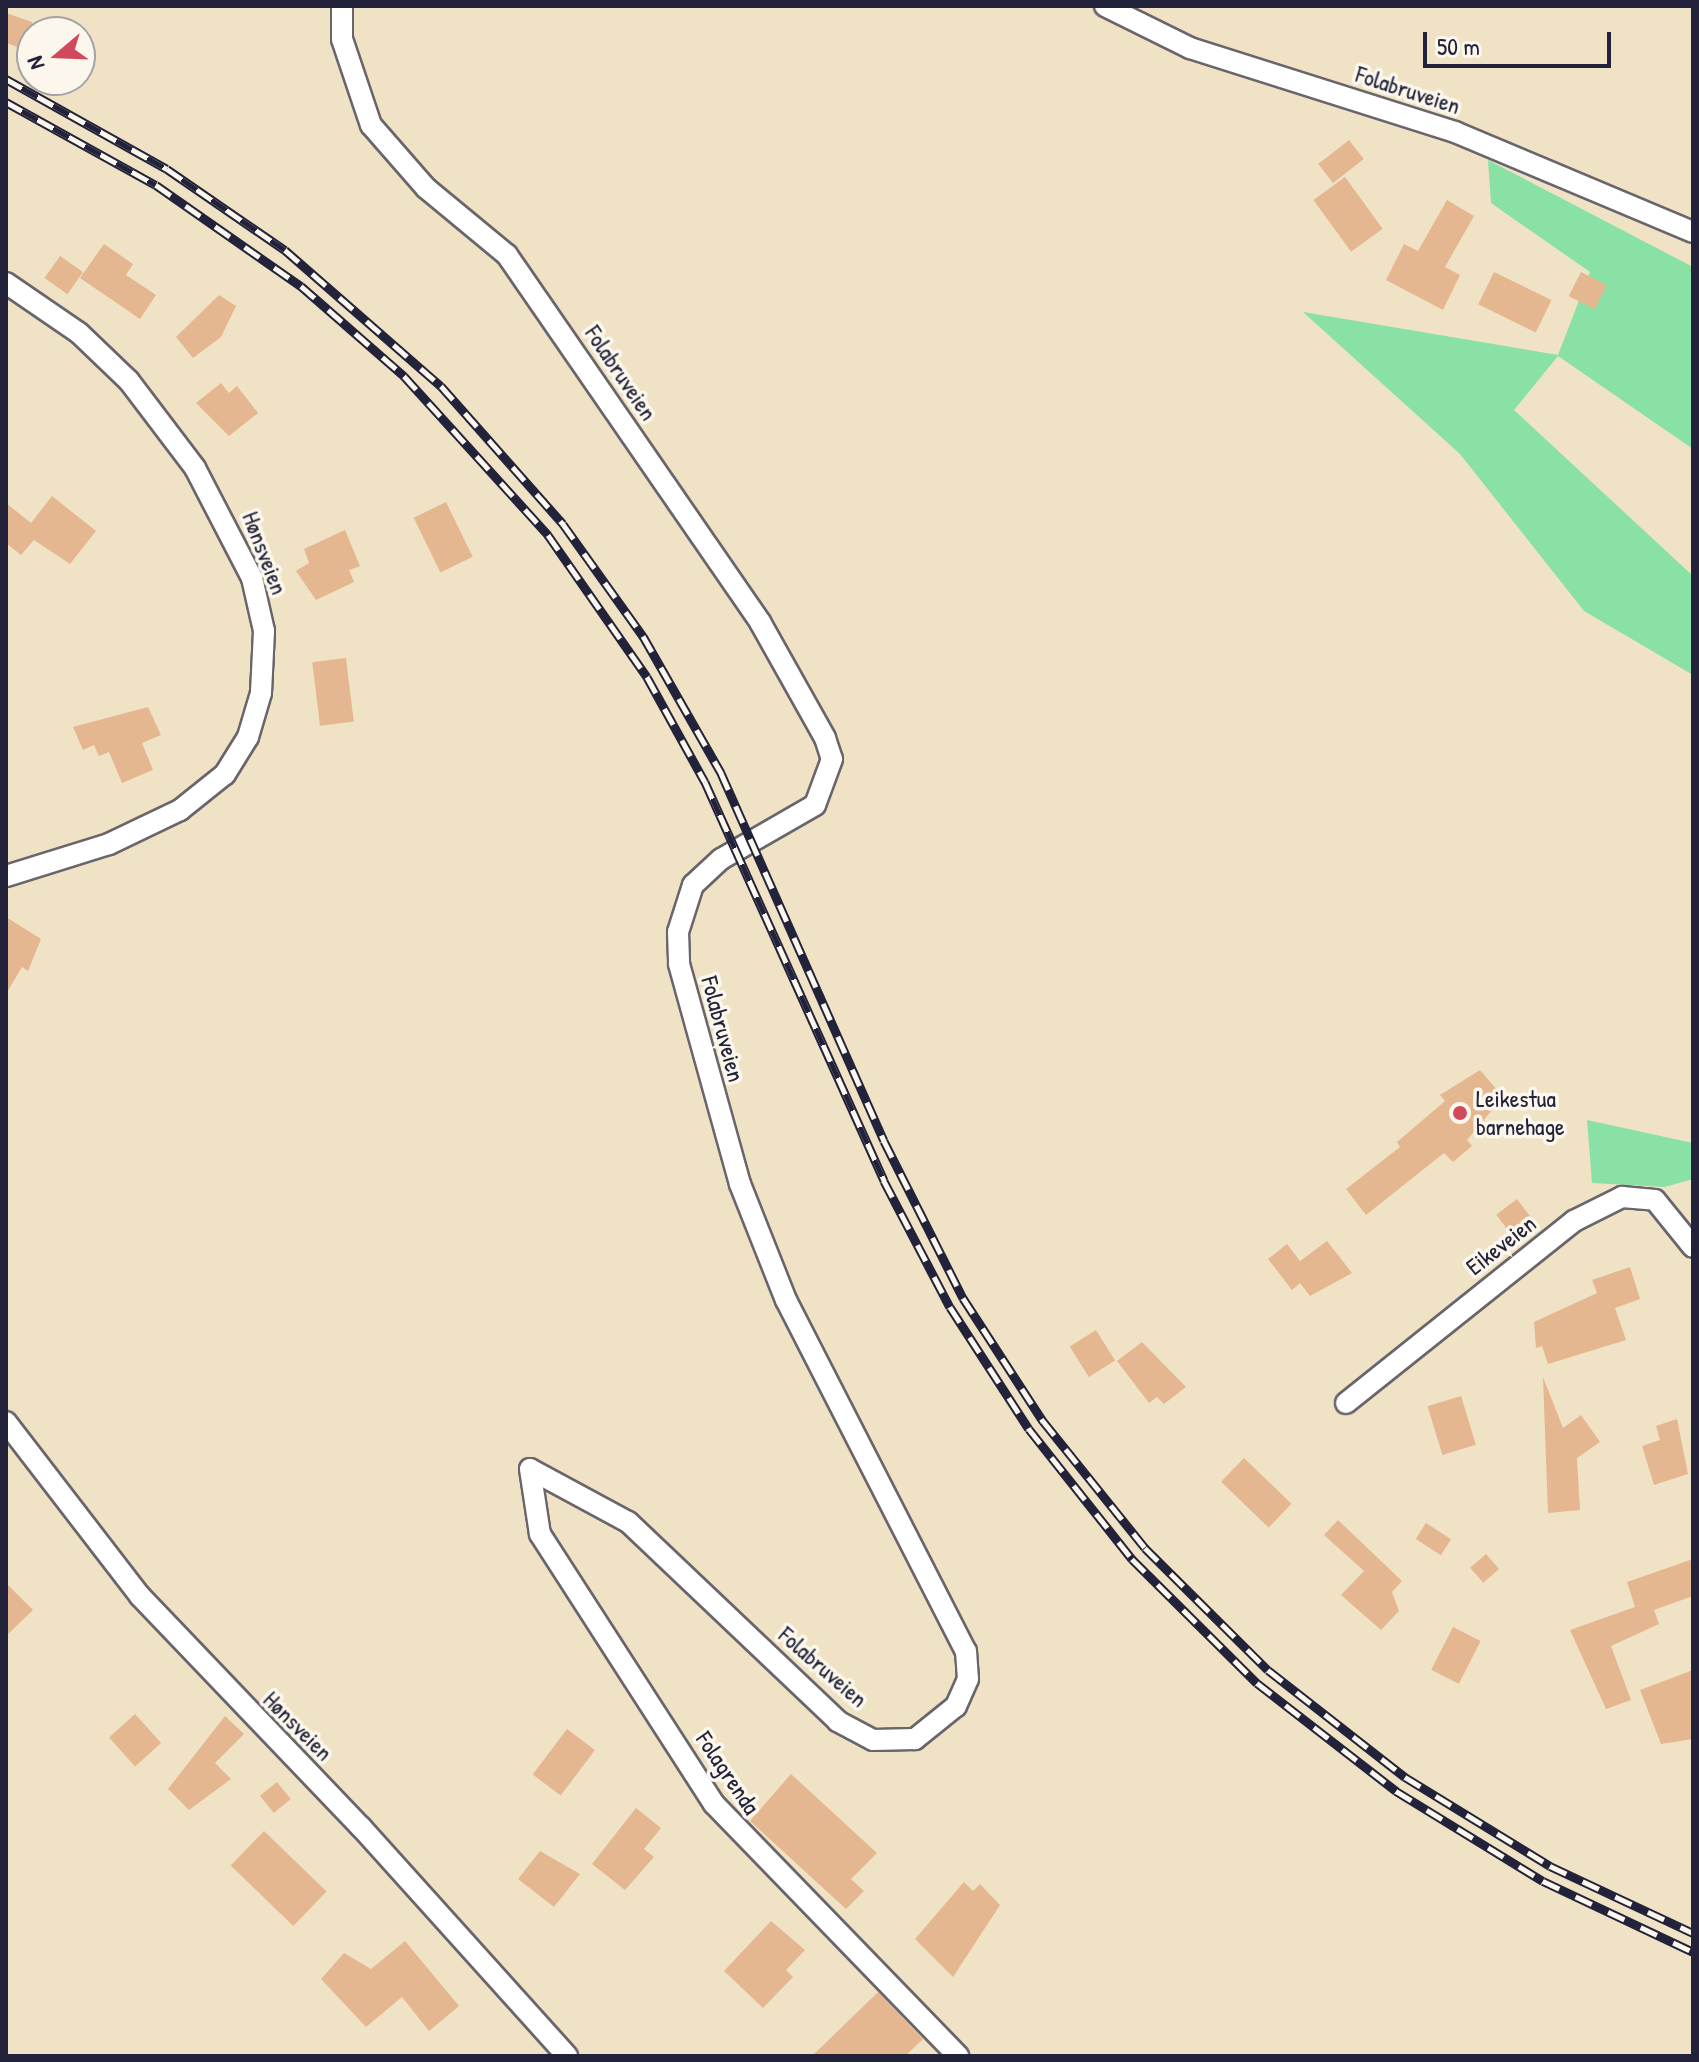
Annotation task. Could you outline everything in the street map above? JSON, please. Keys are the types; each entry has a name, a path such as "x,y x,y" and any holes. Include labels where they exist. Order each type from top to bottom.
{"street":[{"name":"Folabruveien","path":"342,6 345,54 371,125 426,188 507,255 760,622 825,738 832,759 815,805 721,859 693,885 678,932 679,964 740,1184 786,1300 966,1651 968,1679 956,1706 915,1739 873,1740 838,1721 628,1522 530,1469"},
{"name":"Folabruveien","path":"1105,6 1190,48 1455,132 1693,232"},
{"name":"Hønsveien","path":"6,283 79,333 129,381 195,468 252,578 264,631 261,693 248,737 225,774 180,810 109,844 6,876"},
{"name":"Eikeveien","path":"1346,1403 1574,1221 1622,1197 1655,1200 1693,1247"},
{"name":"Hønsveien","path":"6,1422 140,1596 567,2056"},
{"name":"Folagrenda","path":"530,1469 540,1534 714,1804 958,2056"}],"green space":[{"path":"1488,160 1693,267 1693,449 1558,356 1514,410 1693,576 1693,675 1584,611 1460,454 1303,312 1558,355 1590,272 1491,203"},
{"path":"1587,1120 1693,1143 1693,1179 1665,1187 1592,1183"}],"building":[{"path":"6,13 16,16 16,46 6,43"},
{"path":"1349,140 1364,159 1333,183 1318,164"},
{"path":"1345,177 1383,229 1351,252 1313,200"},
{"path":"1447,200 1474,216 1445,267 1460,275 1443,310 1386,280 1404,244 1418,251"},
{"path":"104,244 133,264 126,275 156,295 140,319 80,278"},
{"path":"60,256 83,272 67,294 45,278"},
{"path":"1494,272 1552,300 1536,332 1478,304"},
{"path":"1581,272 1607,285 1595,309 1569,296"},
{"path":"219,295 236,306 221,337 193,358 176,337"},
{"path":"221,383 229,393 237,386 258,413 229,436 196,403"},
{"path":"52,496 96,531 70,564 34,540 21,555 6,543 6,503 31,523"},
{"path":"446,502 473,557 440,573 414,518"},
{"path":"345,530 360,566 349,570 354,582 316,600 296,571 309,563 304,549"},
{"path":"346,658 354,722 320,726 312,662"},
{"path":"148,707 161,735 142,743 153,770 122,783 109,752 99,756 94,745 83,750 73,727"},
{"path":"6,917 41,939 28,971 22,967 6,994"},
{"path":"1480,1070 1503,1097 1467,1140 1472,1146 1453,1162 1444,1153 1366,1215 1346,1189 1400,1147 1397,1142 1445,1101 1440,1095"},
{"path":"1517,1199 1533,1220 1512,1235 1496,1215"},
{"path":"1327,1241 1352,1273 1310,1296 1300,1283 1292,1290 1268,1259 1287,1244 1300,1261"},
{"path":"1630,1267 1640,1299 1615,1308 1626,1340 1548,1364 1542,1346 1536,1348 1534,1322 1597,1293 1592,1280"},
{"path":"1096,1330 1115,1361 1089,1377 1070,1346"},
{"path":"1142,1342 1186,1387 1164,1404 1157,1397 1149,1403 1117,1361"},
{"path":"1543,1377 1563,1428 1581,1415 1600,1442 1577,1458 1580,1510 1548,1513"},
{"path":"1461,1396 1476,1445 1442,1455 1428,1406"},
{"path":"1677,1419 1688,1474 1654,1485 1642,1446 1660,1440 1656,1426"},
{"path":"1244,1458 1291,1504 1269,1528 1221,1482"},
{"path":"1338,1520 1402,1581 1392,1592 1399,1611 1381,1630 1341,1595 1364,1571 1324,1535"},
{"path":"1426,1523 1451,1539 1441,1555 1416,1539"},
{"path":"1486,1554 1499,1569 1483,1583 1470,1568"},
{"path":"1693,1559 1693,1596 1654,1610 1659,1624 1611,1646 1631,1700 1606,1709 1570,1630 1635,1607 1627,1582"},
{"path":"6,1583 33,1610 6,1636"},
{"path":"1453,1627 1481,1641 1459,1684 1431,1670"},
{"path":"1693,1670 1693,1739 1661,1744 1640,1690"},
{"path":"135,1714 161,1743 135,1766 109,1737"},
{"path":"225,1716 244,1734 215,1763 231,1779 189,1810 168,1789"},
{"path":"567,1729 595,1750 561,1796 533,1775"},
{"path":"791,1774 877,1853 851,1879 864,1891 846,1909 750,1821"},
{"path":"277,1782 291,1799 274,1813 260,1796"},
{"path":"636,1808 661,1828 644,1849 654,1857 625,1890 592,1864"},
{"path":"264,1831 327,1891 293,1926 231,1866"},
{"path":"540,1851 580,1874 554,1907 518,1879"},
{"path":"964,1882 973,1891 980,1884 1000,1905 953,1977 915,1939"},
{"path":"771,1921 805,1950 786,1970 793,1977 763,2008 724,1971"},
{"path":"405,1941 459,2006 429,2031 402,1997 366,2027 321,1979 344,1953 371,1969"},
{"path":"878,1992 923,2039 905,2056 812,2056"}],"railway":[{"path":"6,79 167,169 285,250 441,386 563,524 643,636 721,773 884,1141 963,1298 1043,1421 1145,1548 1268,1670 1405,1777 1550,1866 1693,1933"},
{"path":"6,102 156,185 301,286 404,376 548,535 647,677 705,782 884,1181 950,1307 1029,1429 1132,1559 1257,1683 1396,1791 1543,1881 1693,1952"}],"place":[{"name":"Leikestua barnehage","path":"1460,1113"}]}
